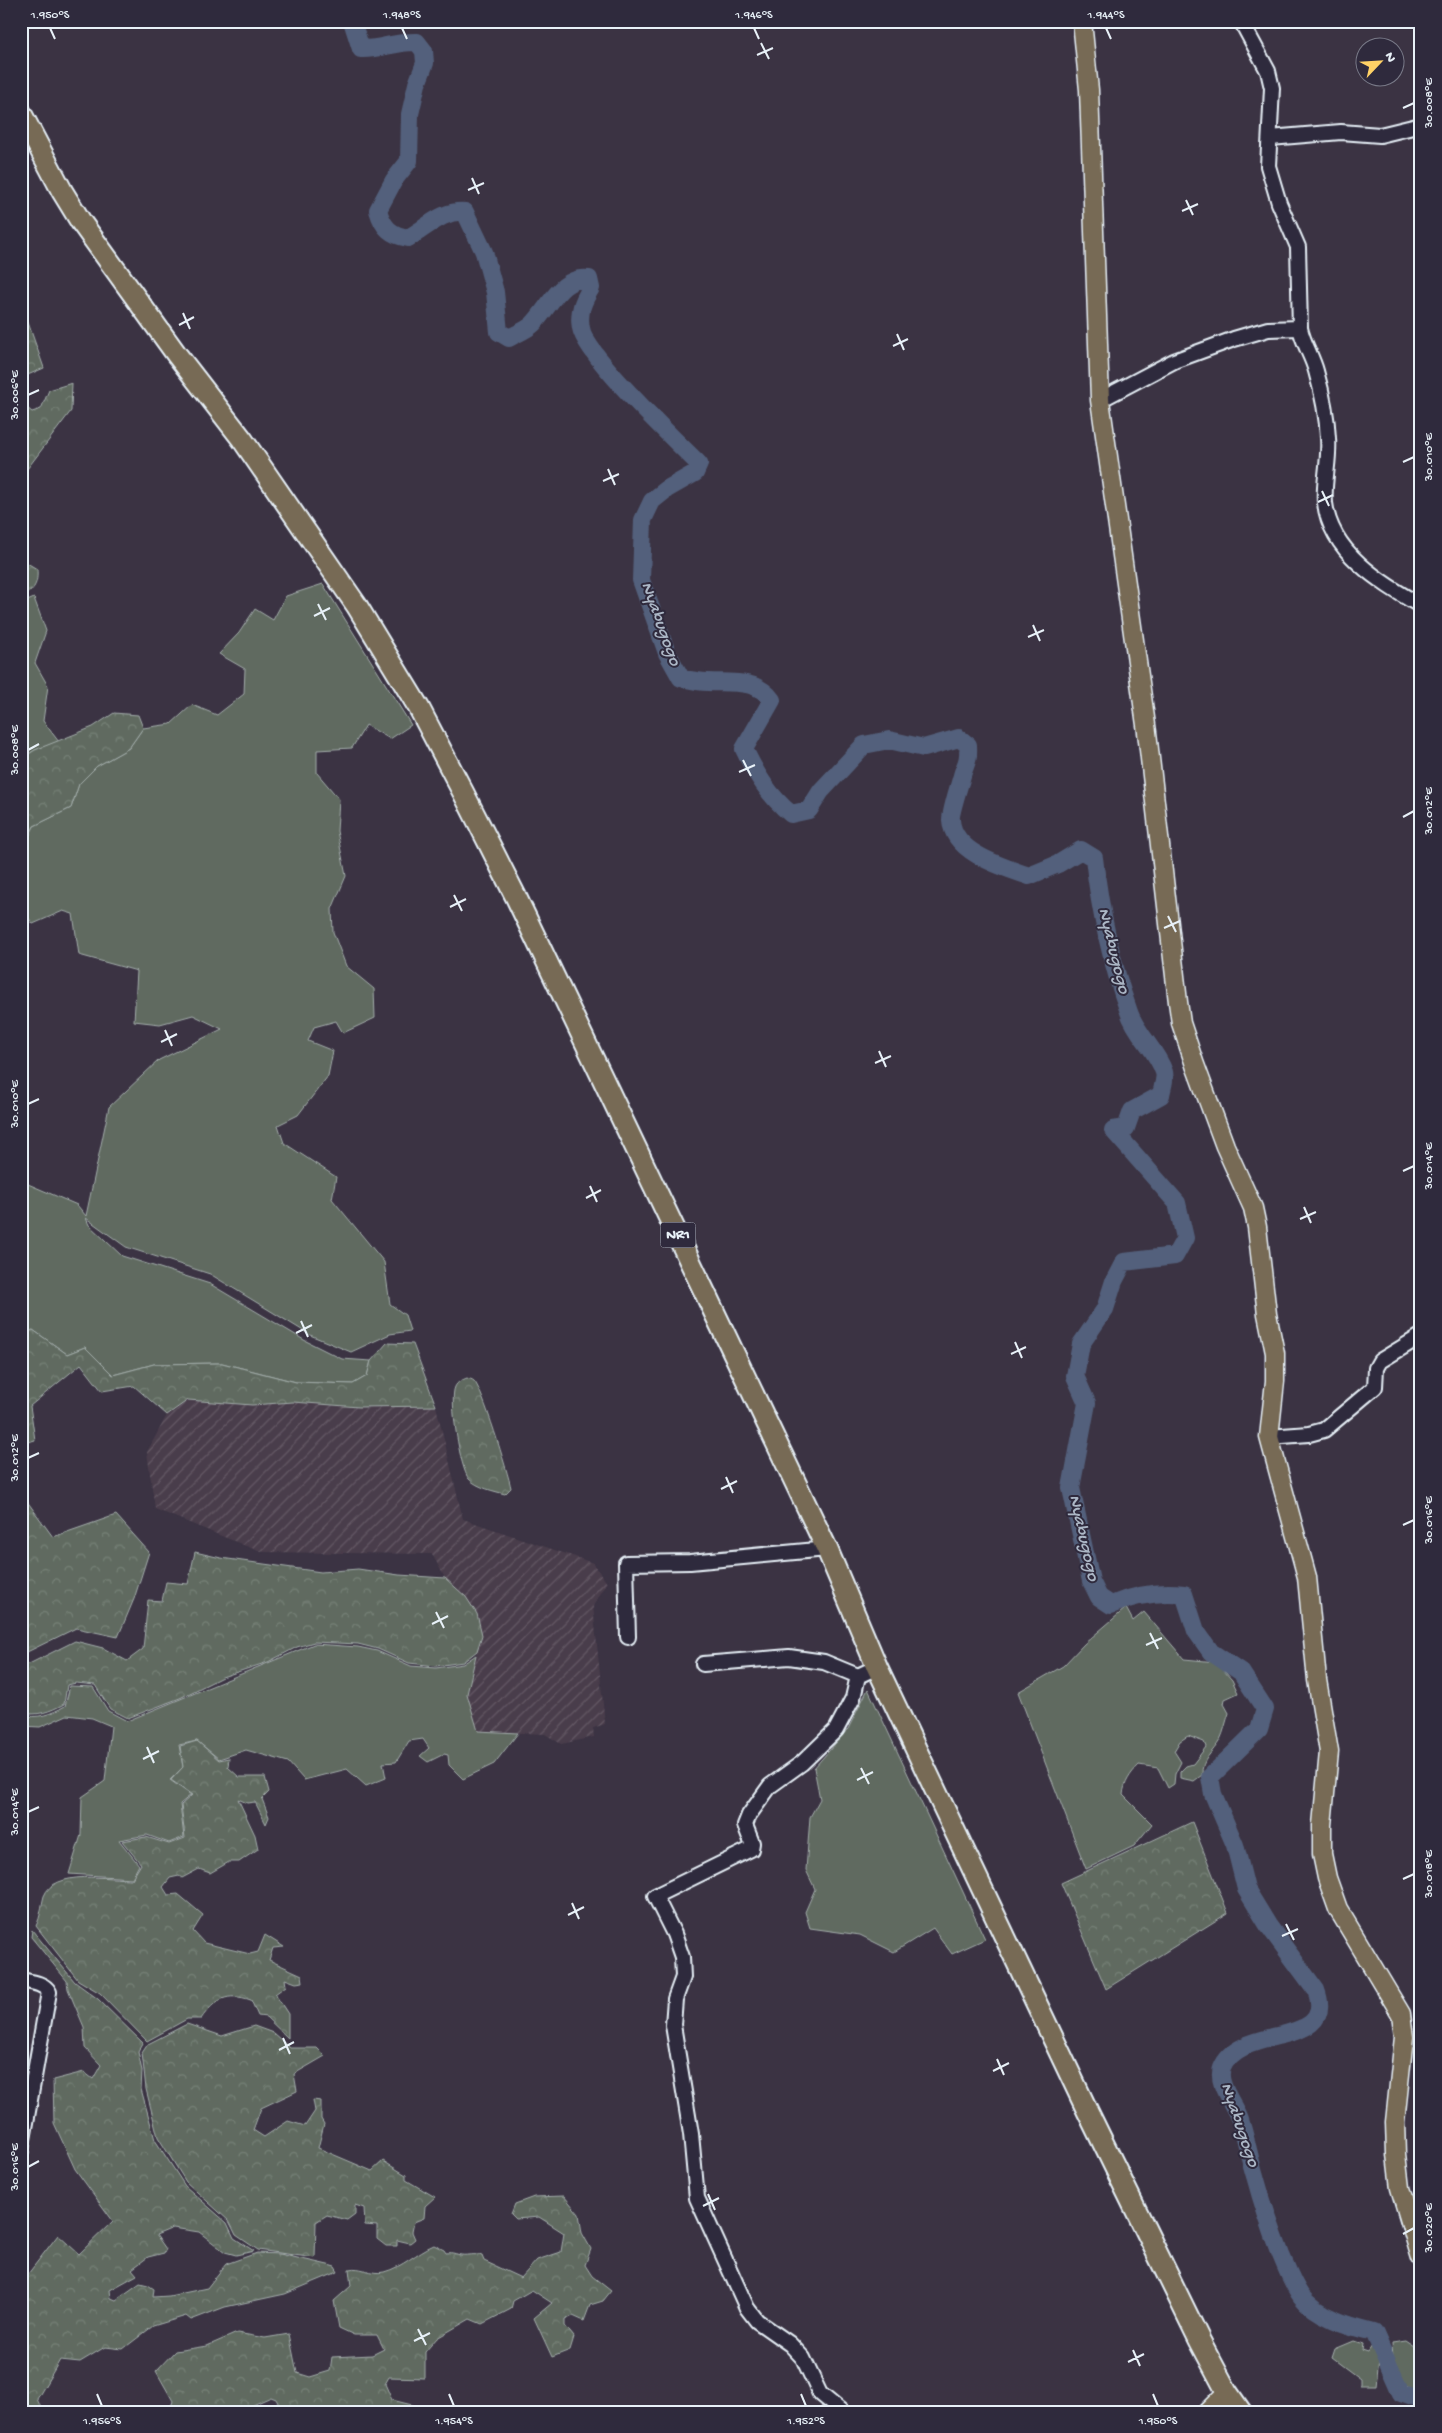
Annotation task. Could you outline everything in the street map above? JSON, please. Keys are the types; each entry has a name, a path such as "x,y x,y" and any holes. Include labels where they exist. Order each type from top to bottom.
{"highway":[{"name":"NR1","path":"21,113 62,191 81,222 294,511 357,606 419,708 516,898 827,1549 877,1667 1092,2121 1227,2392 1241,2412"}],"main road":[{"path":"1082,21 1089,90 1100,400 1146,732 1181,1023 1226,1146 1253,1208 1258,1227 1267,1314 1275,1353 1275,1381 1269,1437 1307,1577 1317,1680 1329,1752 1322,1825 1322,1854 1327,1878 1338,1908 1401,2014 1404,2037 1395,2122 1396,2154 1400,2188 1421,2258"},
{"path":"1207,2412 1227,2392"}],"street":[{"path":"1241,21 1256,46 1270,79 1273,102 1268,153 1271,178 1299,253 1300,328 1302,339 1316,370 1329,440 1325,503 1335,534 1358,563 1384,584 1421,606"},
{"path":"1270,138 1341,132 1380,135 1421,124"},
{"path":"1100,400 1174,361 1234,339 1268,330 1300,328"},
{"path":"1269,1437 1309,1434 1324,1430 1375,1387 1376,1368 1380,1360 1421,1336"},
{"path":"628,1637 626,1563 690,1562 827,1549"},
{"path":"703,1664 789,1657 824,1662 858,1676 877,1667"},
{"path":"842,2412 815,2387 803,2358 790,2344 757,2321 747,2308 697,2198 691,2134 674,2025 675,1999 682,1977 682,1957 674,1934 655,1896 750,1850 752,1843 745,1824 746,1820 770,1786 802,1763 836,1730 853,1698 858,1676"},
{"path":"21,1980 46,1987 49,1992 21,2151"}],"shaded area":[{"path":"188,1400 252,1405 293,1402 359,1407 436,1406 463,1519 593,1563 607,1583 593,1606 605,1724 593,1728 594,1737 561,1744 545,1734 478,1731 467,1694 477,1651 466,1597 445,1578 432,1554 261,1552 155,1509 147,1452 167,1415"}],"green space":[{"path":"24,311 44,368 23,377 21,380 21,314"},
{"path":"72,383 71,411 21,477 21,403 32,412 41,409 49,390"},
{"path":"27,563 37,569 37,578 35,586 30,592 21,596 21,564"},
{"path":"323,584 411,725 390,739 366,725 352,748 317,750 317,773 339,799 337,831 346,876 332,909 333,932 346,966 374,989 375,1018 343,1033 336,1021 314,1027 308,1041 333,1051 328,1076 298,1115 278,1125 284,1143 336,1177 332,1199 384,1262 390,1304 405,1315 410,1331 390,1334 351,1352 310,1335 210,1274 126,1247 86,1218 89,1225 122,1256 210,1284 304,1340 342,1359 371,1361 367,1376 353,1384 296,1382 222,1363 154,1364 113,1375 85,1347 67,1354 33,1330 21,1335 21,1181 77,1205 86,1216 109,1107 159,1060 222,1029 193,1015 160,1024 134,1021 137,971 79,955 73,914 63,911 33,924 21,908 21,852 34,826 71,808 79,784 97,766 129,748 143,728 171,724 192,705 217,715 244,694 245,669 219,654 239,633 255,609 273,620 286,596"},
{"path":"34,598 46,631 35,663 48,686 43,721 59,742 35,750 21,759 21,604"},
{"path":"114,713 138,715 143,728 129,748 97,766 79,784 71,808 34,826 21,852 21,759 35,750 93,727"},
{"path":"33,1330 67,1354 85,1347 113,1375 154,1364 222,1363 296,1382 353,1384 367,1376 371,1361 387,1343 413,1344 436,1406 359,1407 293,1402 252,1405 188,1400 167,1415 134,1386 102,1391 81,1364 30,1406 35,1440 21,1444 21,1335"},
{"path":"467,1378 474,1381 478,1387 494,1432 511,1488 505,1494 477,1485 469,1479 462,1462 456,1434 453,1405 455,1387"},
{"path":"21,1493 53,1537 116,1515 149,1552 134,1599 118,1637 76,1628 27,1652 21,1651"},
{"path":"195,1552 221,1558 321,1572 358,1569 399,1575 445,1578 466,1597 477,1614 482,1635 477,1651 463,1662 436,1666 409,1663 378,1649 358,1644 314,1642 297,1647 268,1662 222,1677 180,1698 128,1718 110,1709 95,1685 76,1683 67,1685 64,1704 43,1713 21,1713 21,1663 29,1664 75,1641 103,1648 127,1661 143,1649 148,1600 162,1601 166,1582 188,1584"},
{"path":"1126,1608 1133,1621 1144,1612 1184,1659 1216,1662 1232,1680 1238,1693 1225,1699 1224,1704 1229,1713 1221,1737 1205,1760 1202,1775 1194,1781 1180,1778 1180,1772 1186,1766 1193,1764 1206,1747 1204,1742 1188,1736 1180,1741 1174,1751 1181,1762 1175,1774 1174,1784 1168,1788 1158,1768 1139,1765 1136,1768 1126,1783 1123,1795 1152,1824 1134,1846 1086,1869 1018,1692 1063,1666 1084,1644"},
{"path":"314,1644 358,1647 377,1651 411,1666 436,1668 463,1664 476,1655 467,1694 478,1731 518,1733 494,1764 463,1779 449,1765 448,1755 444,1754 428,1762 420,1756 429,1748 423,1739 409,1741 396,1762 383,1763 386,1778 366,1786 347,1769 304,1780 288,1762 246,1750 219,1759 197,1741 179,1745 183,1767 170,1780 191,1795 180,1804 184,1837 169,1843 147,1835 119,1840 139,1865 132,1878 69,1874 81,1835 82,1797 105,1781 111,1726 92,1718 67,1715 40,1727 21,1726 21,1716 33,1717 44,1715 65,1706 70,1686 93,1687 108,1711 127,1721"},
{"path":"868,1689 985,1939 952,1954 933,1928 894,1952 860,1935 810,1928 805,1912 815,1889 806,1870 810,1817 820,1799 814,1768 848,1729"},
{"path":"197,1741 219,1760 229,1758 228,1767 239,1777 265,1777 269,1792 262,1799 269,1817 266,1824 255,1802 247,1803 238,1799 255,1835 258,1849 239,1862 229,1862 210,1873 199,1869 182,1878 179,1876 170,1878 163,1887 168,1895 178,1894 203,1915 193,1931 204,1943 250,1954 258,1952 265,1935 284,1947 273,1948 269,1960 302,1975 303,1982 296,1983 285,1979 286,1986 275,1994 288,2014 288,2038 266,2017 258,2016 251,2000 228,1997 211,2006 201,2019 187,2019 147,2041 100,1993 78,1980 36,1926 44,1896 50,1888 59,1882 84,1877 132,1879 141,1864 122,1841 146,1837 169,1844 185,1838 181,1805 192,1795 171,1780 183,1767 180,1746"},
{"path":"1192,1822 1228,1913 1106,1989 1061,1883"},
{"path":"32,1930 75,1982 98,1999 143,2043 138,2052 142,2071 141,2089 155,2140 185,2186 227,2223 234,2238 254,2251 236,2255 225,2252 199,2232 173,2228 156,2235 166,2249 164,2253 148,2257 132,2269 137,2275 110,2290 111,2298 116,2300 140,2283 154,2289 153,2297 169,2296 207,2288 226,2264 257,2253 280,2254 328,2265 335,2267 338,2272 285,2294 225,2307 191,2320 186,2316 153,2326 123,2349 105,2347 80,2362 60,2360 37,2399 43,2412 21,2412 21,2283 58,2235 79,2254 113,2221 75,2169 54,2123 53,2080 84,2072 93,2079 101,2065 85,2048 84,2027 68,1989 67,1981 31,1937"},
{"path":"187,2024 222,2036 254,2026 273,2033 290,2048 317,2048 325,2056 294,2074 297,2091 261,2108 253,2130 264,2137 288,2121 305,2126 315,2111 313,2100 321,2101 321,2119 324,2124 318,2148 372,2171 383,2161 406,2175 406,2180 435,2197 425,2206 424,2218 414,2222 412,2232 415,2239 410,2243 397,2240 397,2246 386,2246 377,2239 377,2226 365,2225 364,2208 355,2205 355,2214 347,2220 327,2215 316,2222 315,2258 258,2250 236,2235 229,2221 186,2182 158,2137 146,2089 142,2053 148,2044"},
{"path":"564,2196 579,2214 582,2233 591,2249 585,2265 592,2276 611,2291 603,2301 590,2305 584,2321 573,2316 565,2320 565,2326 574,2337 570,2350 552,2357 534,2318 552,2303 532,2290 513,2301 511,2309 482,2324 470,2319 437,2338 425,2352 425,2378 389,2377 385,2384 392,2400 420,2407 421,2412 283,2412 276,2399 271,2397 253,2405 256,2412 169,2412 173,2401 156,2371 175,2351 207,2346 237,2333 265,2338 289,2334 297,2373 310,2377 330,2371 332,2357 372,2355 384,2349 377,2335 354,2335 339,2328 334,2301 351,2286 349,2269 384,2272 397,2267 434,2245 446,2253 482,2256 484,2261 521,2278 537,2260 561,2252 564,2233 539,2217 516,2219 511,2214 515,2204 534,2197"},
{"path":"1354,2341 1363,2344 1362,2350 1368,2352 1372,2346 1380,2351 1376,2385 1360,2385 1360,2379 1332,2358 1335,2349"},
{"path":"1406,2341 1421,2351 1421,2385 1412,2389 1398,2375 1393,2356 1392,2343"}],"waterway":[{"name":"Nyabugogo","path":"352,21 361,49 417,42 424,51 425,63 417,84 410,114 409,161 394,180 378,210 382,222 388,230 408,238 442,216 465,212 484,252 495,292 499,332 509,338 533,324 563,287 579,279 589,279 591,288 584,302 580,317 581,328 586,341 632,397 699,464 695,473 667,489 652,501 643,520 641,580 667,653 681,678 701,682 751,685 759,688 772,700 744,749 758,776 776,800 791,814 809,810 821,791 864,745 889,740 924,748 959,738 968,745 968,756 951,820 954,832 970,850 993,863 1029,876 1058,864 1081,850 1094,858 1107,936 1123,993 1136,1028 1157,1056 1164,1074 1161,1095 1132,1111 1126,1128 1113,1130 1177,1203 1185,1238 1175,1256 1124,1262 1114,1281 1105,1309 1081,1344 1075,1376 1087,1403 1071,1488 1091,1581 1099,1597 1111,1605 1147,1595 1165,1593 1184,1594 1196,1631 1211,1652 1241,1672 1265,1709 1259,1729 1210,1777 1213,1794 1235,1845 1246,1889 1268,1925 1316,1990 1319,2009 1313,2021 1301,2029 1248,2045 1232,2054 1222,2068 1222,2081 1238,2114 1258,2186 1281,2255 1292,2281 1301,2296 1316,2310 1334,2320 1374,2332 1401,2393 1421,2400"}]}
